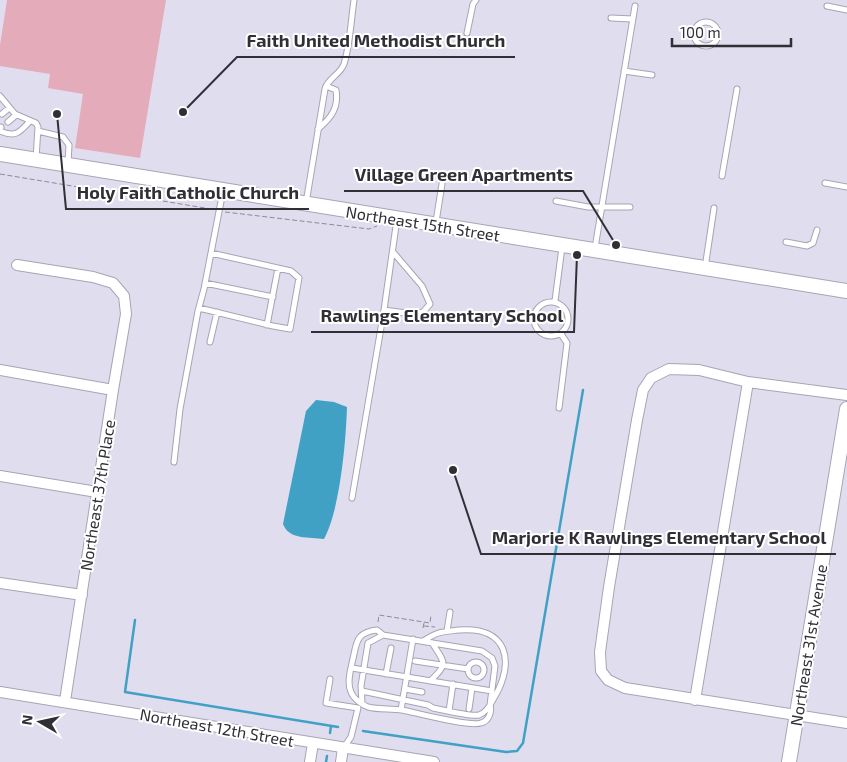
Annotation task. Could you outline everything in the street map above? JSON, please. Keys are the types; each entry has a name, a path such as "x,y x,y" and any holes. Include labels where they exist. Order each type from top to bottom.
{"street":[{"name":"Northeast 15th Street","path":"0,154 847,291"},
{"name":"Northeast 37th Place","path":"17,265 93,277 114,283 124,296 126,314 65,701"},
{"path":"847,395 748,382 699,370 669,369 651,378 643,390 637,420 600,652 601,671 608,680 625,688 847,723"},
{"path":"0,370 113,390"},
{"path":"695,700 748,382"},
{"name":"Northeast 31st Avenue","path":"789,762 847,409"},
{"path":"0,476 97,492"},
{"path":"0,583 82,595"},
{"name":"Northeast 12th Street","path":"0,692 434,762"},
{"path":"310,762 313,744"},
{"path":"341,762 343,748"}],"lane":[{"path":"306,204 326,86 344,64 354,0"},
{"path":"467,33 472,4 476,0"},
{"path":"594,251 635,6"},
{"path":"827,6 847,10"},
{"path":"611,18 633,19"},
{"path":"707,22 715,26 718,34 714,43 706,46 697,42 694,33 698,25 707,22"},
{"path":"624,71 652,76"},
{"path":"318,129 330,119 336,109 338,99 336,90 326,86"},
{"path":"722,176 737,89"},
{"path":"0,96 16,115 36,124 38,131 36,160"},
{"path":"2,114 10,108"},
{"path":"8,122 16,115"},
{"path":"0,131 8,134 20,132 30,121"},
{"path":"38,131 63,136 69,145 68,166"},
{"path":"825,183 847,187"},
{"path":"435,225 442,184"},
{"path":"174,462 180,409 224,190"},
{"path":"556,201 601,208 630,207"},
{"path":"705,268 714,208"},
{"path":"352,498 384,310 397,219"},
{"path":"786,242 807,246 813,243 817,230"},
{"path":"555,301 562,246"},
{"path":"199,308 290,329 292,320 299,278 291,271 211,252"},
{"path":"384,310 413,314 423,312 430,304 422,286 393,252"},
{"path":"267,325 278,268"},
{"path":"205,284 273,297"},
{"path":"555,301 566,309 568,323 561,334 547,336 536,328 533,315 541,304 555,301"},
{"path":"210,342 217,312"},
{"path":"559,408 567,343 561,334"},
{"path":"447,631 450,612"},
{"path":"377,630 383,634 423,641 482,651 492,658 495,666 490,705 492,709 488,718 481,723 367,706 360,702 351,692 350,682 356,644 360,636 367,631 377,630"},
{"path":"362,691 449,711 479,715 485,712 498,691 506,671 506,657 501,645 490,634 469,630 436,632 423,641"},
{"path":"343,748 351,737 360,702 368,642 383,634"},
{"path":"401,710 412,639"},
{"path":"430,680 440,672 443,665 442,658 432,642"},
{"path":"386,674 391,648"},
{"path":"416,661 468,669"},
{"path":"352,668 492,691"},
{"path":"330,680 326,703 358,708"},
{"path":"449,711 453,684"},
{"path":"468,709 472,688"},
{"path":"405,689 422,692"}],"path":[{"path":"0,174 220,211 368,229 384,224"},
{"path":"378,622 379,615 430,623 431,615"},
{"path":"424,622 424,627 440,628"}],"shaded area":[{"path":"7,0 166,0 140,158 75,148 83,94 48,88 50,74 0,66 0,45"}],"water":[{"path":"316,400 334,402 347,407 344,456 338,493 330,526 324,539 295,535 290,533 283,524 306,411"}],"waterway":[{"path":"363,731 506,752 517,751 523,743 583,390"},
{"path":"135,620 125,692 338,727"},
{"path":"330,733 331,726"},
{"path":"326,762 327,756"}],"place":[{"name":"Faith United Methodist Church","path":"183,112"},
{"name":"Holy Faith Catholic Church","path":"57,114"},
{"name":"Village Green Apartments","path":"616,245"},
{"name":"Rawlings Elementary School","path":"577,255"},
{"name":"Marjorie K Rawlings Elementary School","path":"453,470"}]}
